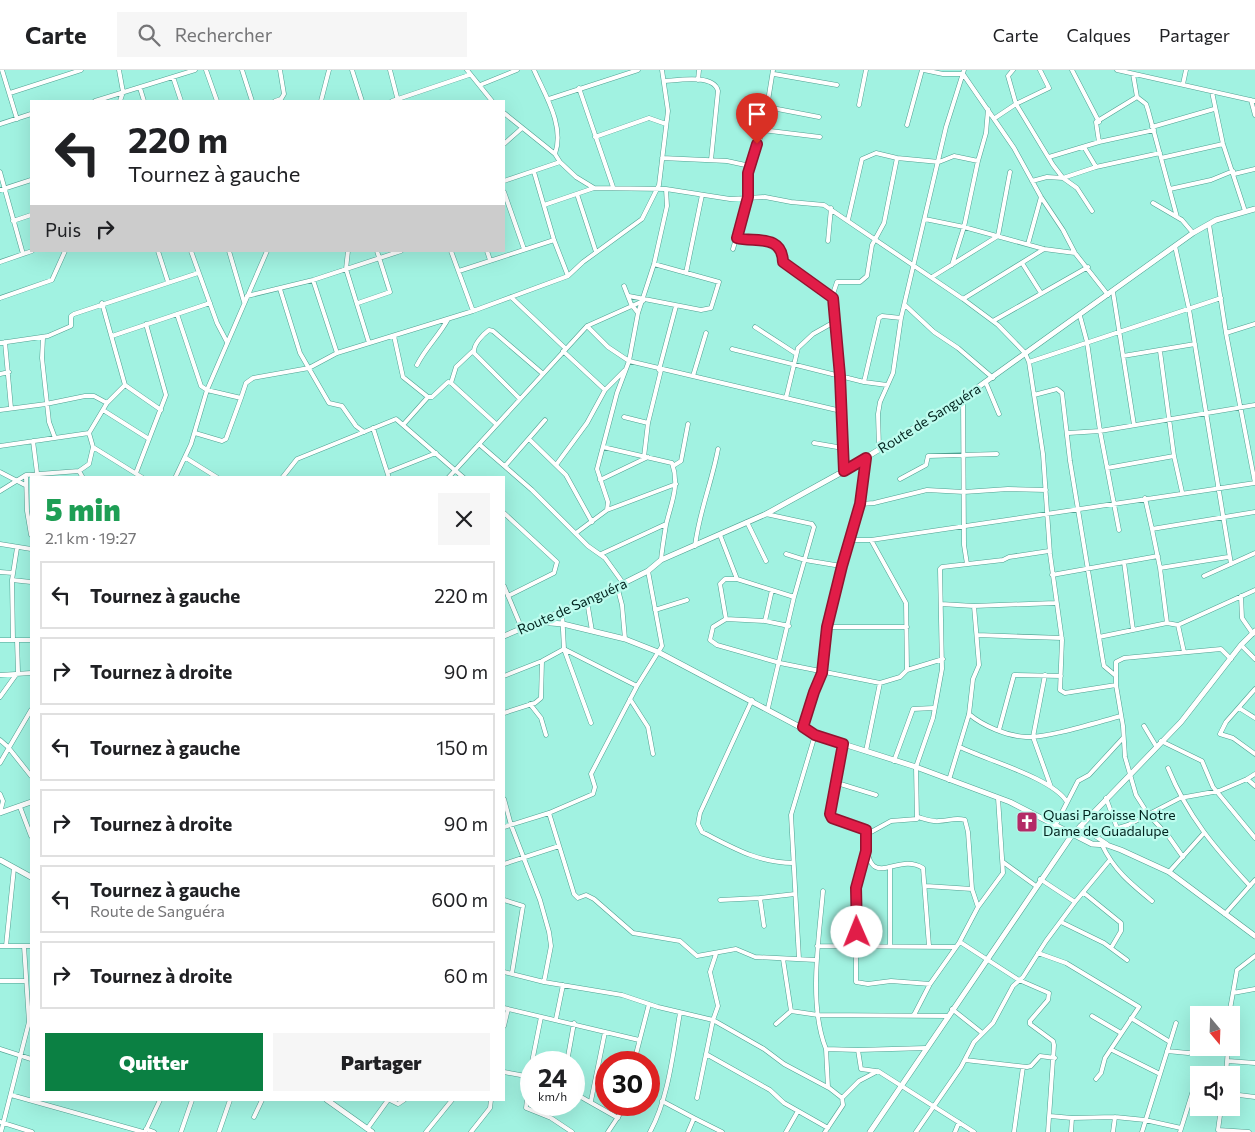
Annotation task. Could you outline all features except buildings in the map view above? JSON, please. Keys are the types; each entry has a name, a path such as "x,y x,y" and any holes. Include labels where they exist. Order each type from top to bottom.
{"street":[{"path":"2,70 17,119"},
{"path":"10,93 81,70"},
{"path":"118,70 123,92 120,100"},
{"path":"98,100 195,70"},
{"path":"206,70 217,100"},
{"path":"242,70 252,100"},
{"path":"278,100 284,94 280,70"},
{"path":"322,100 329,70"},
{"path":"352,70 362,100"},
{"path":"390,70 398,100 468,72 491,100"},
{"path":"480,85 517,70"},
{"path":"534,70 549,99 558,134 558,145 555,154"},
{"path":"611,70 613,76"},
{"path":"549,99 613,76 638,70"},
{"path":"195,433 222,440 226,439 246,383 253,378 309,368 337,353 473,311 568,276 596,252 642,219 659,185 668,111 662,70"},
{"path":"698,80 699,70"},
{"path":"859,105 866,70"},
{"path":"907,125 923,70 943,74 964,72"},
{"path":"1013,70 1008,76 1016,104 1063,178 1077,188 1092,211"},
{"path":"995,118 1016,104 1049,88 1040,70"},
{"path":"1072,70 1099,122"},
{"path":"1117,70 1253,100 1255,115"},
{"path":"1183,84 1186,70"},
{"path":"733,249 748,197 750,166 762,130 773,72 837,85"},
{"path":"964,72 995,118 1040,197 1063,230 1075,253 1110,294 1119,332 1134,425"},
{"path":"879,448 878,414 887,385 893,373 901,318 946,127 964,72"},
{"path":"1133,74 1137,97 1146,104 1177,217"},
{"path":"173,77 181,100"},
{"path":"665,81 698,80 714,83 718,91 711,160"},
{"path":"140,88 144,100"},
{"path":"579,88 613,187"},
{"path":"1212,92 1214,109 1223,144 1245,211"},
{"path":"1100,142 1096,122 1099,122 1137,97"},
{"path":"752,103 819,116"},
{"path":"952,265 964,227 986,133 988,108"},
{"path":"1049,157 1214,109"},
{"path":"0,124 30,114"},
{"path":"505,114 555,154 560,162 576,177 594,188"},
{"path":"595,136 649,118 666,124"},
{"path":"505,143 522,128"},
{"path":"762,130 820,137"},
{"path":"1161,158 1223,144"},
{"path":"1084,146 1096,167"},
{"path":"848,220 862,159 876,152 898,158 939,162 954,156 978,161"},
{"path":"1032,181 1047,177 1063,178 1096,167 1160,153"},
{"path":"662,158 711,160 750,166"},
{"path":"844,471 840,376 833,298 837,282 860,282 866,276 872,246 884,223 898,158"},
{"path":"505,181 560,162"},
{"path":"1170,189 1255,169"},
{"path":"0,172 24,254"},
{"path":"534,172 554,240 568,276"},
{"path":"932,277 998,236 1010,172"},
{"path":"0,190 30,180"},
{"path":"544,205 594,188 613,187 666,189 730,199 748,197 824,205 932,277 993,322 1025,353 1030,362 1039,420 1055,603 1062,638 1060,690 1065,693 1116,685"},
{"path":"608,510 608,502 597,469 617,393 629,361 638,313 654,264 667,206 666,189"},
{"path":"577,194 596,252"},
{"path":"686,272 702,194"},
{"path":"505,195 524,249"},
{"path":"1028,244 1040,197"},
{"path":"1153,203 1177,217 1193,234"},
{"path":"828,242 831,208"},
{"name":"Route de Sanguéra","path":"505,636 587,601 648,571 660,560 766,514 844,471 986,383 1025,353 1080,316 1193,234 1209,224 1255,209"},
{"path":"13,221 30,215"},
{"path":"925,219 964,227 1044,249 1075,253"},
{"path":"851,540 871,540 965,525 1047,515 1182,492 1255,482 1226,333 1209,224"},
{"path":"737,238 745,240 765,239 772,243 780,251 783,262 833,298"},
{"path":"459,271 554,240"},
{"path":"1175,246 1189,309 1205,414 1219,488 1228,557 1231,564"},
{"path":"963,299 1044,249"},
{"path":"0,262 30,252"},
{"path":"0,298 52,280 65,252"},
{"path":"158,252 168,282"},
{"path":"191,252 217,324 227,342"},
{"path":"229,252 244,302"},
{"path":"177,476 195,433 207,390 267,252"},
{"path":"348,252 346,269 369,342"},
{"path":"358,303 390,292 377,252"},
{"path":"247,296 313,280 398,252"},
{"path":"451,252 473,311"},
{"path":"488,252 490,260"},
{"path":"1022,263 1041,294"},
{"path":"629,296 701,310 711,308 719,282 654,264"},
{"path":"993,322 1088,267"},
{"path":"0,343 43,338 71,326 71,316 74,314 102,303 198,273"},
{"path":"313,280 337,353"},
{"path":"624,286 631,304 638,313"},
{"path":"280,289 300,354 329,403 342,406 356,426 364,432"},
{"path":"511,297 606,389 615,389 617,393"},
{"path":"1030,362 1221,298"},
{"path":"450,476 587,326 643,299"},
{"path":"102,303 125,384 161,410"},
{"path":"112,336 210,303"},
{"path":"905,305 934,332 958,348 993,378"},
{"path":"646,457 648,423 676,306"},
{"path":"177,314 199,382 207,390 241,398"},
{"path":"864,382 879,318 882,316 901,318"},
{"path":"1080,316 1087,342 1100,432 1119,530"},
{"path":"417,365 425,349 441,332 448,319"},
{"path":"786,398 795,353 798,348 813,334 836,321"},
{"path":"136,473 161,410 165,392 146,324"},
{"path":"1226,333 1255,324"},
{"path":"587,326 608,347 629,361 660,370 694,376 841,411"},
{"path":"755,327 795,353"},
{"path":"451,383 456,367 473,351 484,333 491,330 542,373"},
{"path":"694,376 706,332"},
{"path":"394,336 403,377 428,397"},
{"path":"43,338 42,358 46,382 48,422 55,438"},
{"path":"5,342 11,408"},
{"path":"1123,356 1195,344"},
{"path":"732,349 864,382 887,385"},
{"path":"473,351 520,399"},
{"path":"1160,351 1171,420 1174,456 1182,492"},
{"path":"556,465 587,423 606,389 626,368"},
{"path":"0,374 9,372"},
{"path":"403,425 428,397 434,396 448,382 451,383"},
{"path":"451,383 496,424"},
{"path":"986,383 999,414"},
{"path":"0,491 26,474 78,471 89,464 93,447 89,433 107,403 125,384"},
{"path":"1034,395 1057,390 1061,391 1068,433 1070,461 1104,666 1116,677"},
{"path":"0,410 46,404 85,396 94,396 107,403"},
{"path":"963,398 964,545 967,564"},
{"path":"1068,433 1100,432 1255,405"},
{"path":"103,410 149,439"},
{"path":"624,417 648,423"},
{"path":"284,476 297,459 396,419 462,476"},
{"path":"506,466 545,420"},
{"path":"673,466 681,461 688,424"},
{"path":"373,428 389,476"},
{"path":"0,446 89,433"},
{"path":"529,439 566,475 592,522"},
{"path":"33,441 38,473"},
{"path":"814,443 843,448"},
{"path":"479,444 506,466 576,533 601,554 623,583"},
{"path":"93,447 140,476"},
{"path":"603,447 671,462 676,473 676,484 666,524 660,560"},
{"path":"694,546 701,510 712,478 718,449"},
{"path":"388,472 436,453"},
{"path":"900,479 926,465 928,456 997,454"},
{"path":"1107,468 1174,456"},
{"path":"600,480 646,457"},
{"path":"186,458 215,476"},
{"path":"803,727 811,699 822,673 827,627 860,504 866,458"},
{"path":"78,471 82,476"},
{"path":"0,472 26,485"},
{"path":"26,474 30,525"},
{"path":"576,533 608,510 676,484"},
{"path":"860,504 874,503 927,490 964,492 1008,489 1046,490"},
{"path":"1145,498 1158,556 1167,624"},
{"path":"1152,529 1255,512"},
{"path":"766,514 813,526 768,708"},
{"path":"505,515 557,562 554,573 508,596"},
{"path":"747,522 766,561"},
{"path":"601,554 666,524"},
{"path":"720,535 737,578"},
{"path":"871,540 906,603 907,670"},
{"path":"0,544 30,550"},
{"path":"0,697 18,672 12,580 17,548"},
{"path":"918,818 916,767 933,718 933,708 943,658 940,569 942,566 1003,560 1009,557 1049,551"},
{"path":"786,554 805,560 842,566"},
{"path":"1204,576 1255,554"},
{"path":"1052,575 1158,556"},
{"path":"1160,568 1228,557"},
{"path":"1124,562 1133,630"},
{"path":"505,827 549,813 593,794 595,787 591,774 637,686 662,646 648,571"},
{"path":"0,572 13,573"},
{"path":"726,619 720,584 725,579 737,578 794,597"},
{"path":"12,580 30,582"},
{"path":"617,586 622,605 625,639"},
{"path":"505,588 522,629"},
{"path":"765,621 772,590"},
{"path":"1099,637 1167,624 1178,625 1255,590"},
{"path":"870,1132 1040,879 1072,835 1181,722 1232,659 1241,645 1254,632 1242,618 1241,596"},
{"path":"655,610 687,600"},
{"path":"587,601 592,631"},
{"path":"941,604 974,606 1055,603"},
{"path":"949,780 969,714 973,679 979,665 974,606"},
{"path":"562,611 564,649 592,723"},
{"path":"789,626 765,621 726,619 713,627 710,638 711,642 780,663 822,673 880,683 900,677 907,670 943,658"},
{"path":"538,622 563,624 625,639 658,652 768,708 815,735 916,767 998,798 1092,844 1105,845 1169,872 1255,936"},
{"path":"1178,625 1184,652"},
{"path":"827,627 907,627"},
{"path":"977,635 1062,638"},
{"path":"0,640 30,640"},
{"path":"1241,645 1255,659"},
{"path":"564,649 637,686"},
{"path":"505,676 542,661 564,649"},
{"path":"1183,857 1169,837 1148,814 1136,795 1129,775 1116,685 1116,662 1119,659 1221,649 1232,659"},
{"path":"505,713 535,703 542,694 542,661"},
{"path":"0,674 30,673"},
{"path":"998,730 1011,677 1016,674 1061,676"},
{"path":"1045,675 1033,737 1051,787"},
{"path":"866,751 880,683"},
{"path":"1255,689 1226,722 1220,734 1232,738 1255,754"},
{"path":"630,699 648,727 653,754"},
{"path":"752,700 700,812 698,824 702,832 754,857 775,863 793,864"},
{"path":"530,704 541,718 546,734"},
{"path":"894,761 913,709 933,708"},
{"path":"1239,708 1255,718"},
{"path":"0,764 8,747 30,712"},
{"path":"969,714 977,721 998,730 1025,737 1033,737 1121,716"},
{"path":"1144,726 1156,746"},
{"path":"799,959 793,864 792,810 815,735"},
{"path":"1055,826 1078,782 1088,775 1123,738"},
{"path":"0,740 30,774"},
{"path":"1161,741 1202,761 1213,787 1219,791 1255,838"},
{"path":"843,744 834,782 829,810 830,816 874,832 891,821 915,821 918,818 942,821 958,818 965,820 968,832 972,889 978,908"},
{"path":"960,747 1002,763 1051,787 1060,792 1067,802"},
{"path":"1168,768 1180,798 1204,833 1250,886"},
{"path":"1095,834 1117,828 1180,798 1219,791 1255,774"},
{"path":"1247,779 1255,786"},
{"path":"834,782 876,795"},
{"path":"0,794 2,801 0,813 30,802"},
{"path":"914,1015 930,984 960,942 978,908 1003,873 998,798"},
{"path":"1106,798 1117,828"},
{"path":"505,803 511,825 540,900 551,940 544,982"},
{"path":"20,807 30,833"},
{"path":"549,813 576,897 590,896 634,933 680,941 697,956 736,949 750,956 816,960"},
{"path":"1080,826 1095,834 1105,845 1109,861 1126,879 1152,900"},
{"path":"866,830 866,851 856,888 858,947 855,970 858,983 891,981 930,984"},
{"path":"1169,872 1204,833"},
{"path":"505,864 559,846"},
{"path":"866,851 869,860 874,866 879,868 916,864 921,866 925,872 929,946"},
{"path":"0,860 30,876"},
{"path":"916,1132 982,1032 992,1023 1005,998 1075,902 1109,861"},
{"path":"1003,862 1036,886"},
{"path":"890,867 890,946"},
{"path":"6,946 14,868"},
{"path":"1040,879 1075,902"},
{"path":"1225,914 1255,880"},
{"path":"926,886 972,889"},
{"path":"823,891 816,960 818,1015 826,1049 828,1087 830,1088"},
{"path":"1084,893 1121,923 1121,931 1111,948"},
{"path":"720,900 795,894"},
{"path":"760,898 764,926"},
{"path":"505,900 523,906 512,973"},
{"path":"1061,922 1076,928 1111,948 1127,960"},
{"path":"960,942 1019,980 1049,993 1048,1000 1036,1011 1030,1024 1053,1041 1055,1058 1048,1132"},
{"path":"0,946 30,946"},
{"path":"1,1132 2,1122 22,1056 30,1012 24,946"},
{"path":"817,946 956,947"},
{"path":"1038,953 1066,963 1138,1006 1139,1009 1105,1058 1101,1073 1096,1079"},
{"path":"697,1098 718,1003 710,970 716,954"},
{"path":"1231,1006 1237,970 1255,956"},
{"path":"783,959 791,1011"},
{"path":"505,972 544,982 622,995 680,1013 713,1020 764,1049 792,1068 830,1088 842,1098 843,1105 827,1130 784,1103 770,1090 706,1054"},
{"path":"0,982 26,981"},
{"path":"556,1019 563,985"},
{"path":"1233,994 1255,989"},
{"path":"636,1051 649,1004"},
{"path":"506,1008 639,1040"},
{"path":"952,1010 982,1032"},
{"path":"776,1024 791,1011 818,1015 948,1016"},
{"path":"651,1131 662,1101 680,1013"},
{"path":"1092,1016 1121,1033"},
{"path":"534,1051 541,1017"},
{"path":"1131,1018 1170,1042"},
{"path":"570,1051 574,1023"},
{"path":"1142,1132 1176,1023"},
{"path":"591,1101 605,1032"},
{"path":"826,1049 926,1048"},
{"path":"0,1050 30,1059"},
{"path":"858,1050 863,1078"},
{"path":"1112,1050 1160,1074"},
{"path":"1167,1051 1190,1053"},
{"path":"965,1060 1023,1067 1031,1066 1040,1056 1055,1058"},
{"path":"1227,1066 1228,1056"},
{"path":"1228,1061 1255,1063"},
{"path":"1014,1132 1023,1067"},
{"path":"861,1069 876,1071 974,1132"},
{"path":"842,1098 863,1078 876,1071"},
{"path":"505,1072 520,1075"},
{"path":"11,1095 30,1099"},
{"path":"1240,1095 1255,1096"},
{"path":"585,1098 618,1118 608,1132"},
{"path":"1050,1116 1072,1118 1115,1117 1145,1120 1180,1130 1190,1100"},
{"path":"145,1131 160,1101"},
{"path":"182,1132 192,1101"},
{"path":"219,1132 230,1101"},
{"path":"254,1117 261,1101"},
{"path":"330,1101 369,1130 388,1101"},
{"path":"391,1101 398,1104 402,1101"},
{"path":"426,1132 451,1101"},
{"path":"471,1132 490,1108 491,1101"},
{"path":"662,1101 722,1132"},
{"path":"44,1102 154,1132"},
{"path":"786,1132 798,1111"},
{"path":"546,1116 551,1118 562,1130 572,1132"},
{"path":"1221,1116 1218,1131 1249,1132"},
{"path":"1113,1132 1115,1117"},
{"path":"688,1132 694,1118"},
{"path":"1071,1132 1072,1118"},
{"path":"2,1122 32,1132"},
{"path":"955,1132 959,1122"}],"place":[{"name":"Quasi Paroisse Notre Dame de Guadalupe","path":"1027,822"}],"route":[{"path":"757,144 748,173 748,197 737,238 745,240 765,239 772,243 780,251 783,262 833,298 840,376 844,471 866,458 860,504 836,587 827,627 822,673 808,706 803,727 815,735 843,744 829,810 830,814 832,818 866,830 866,851 856,888 857,932"}]}
